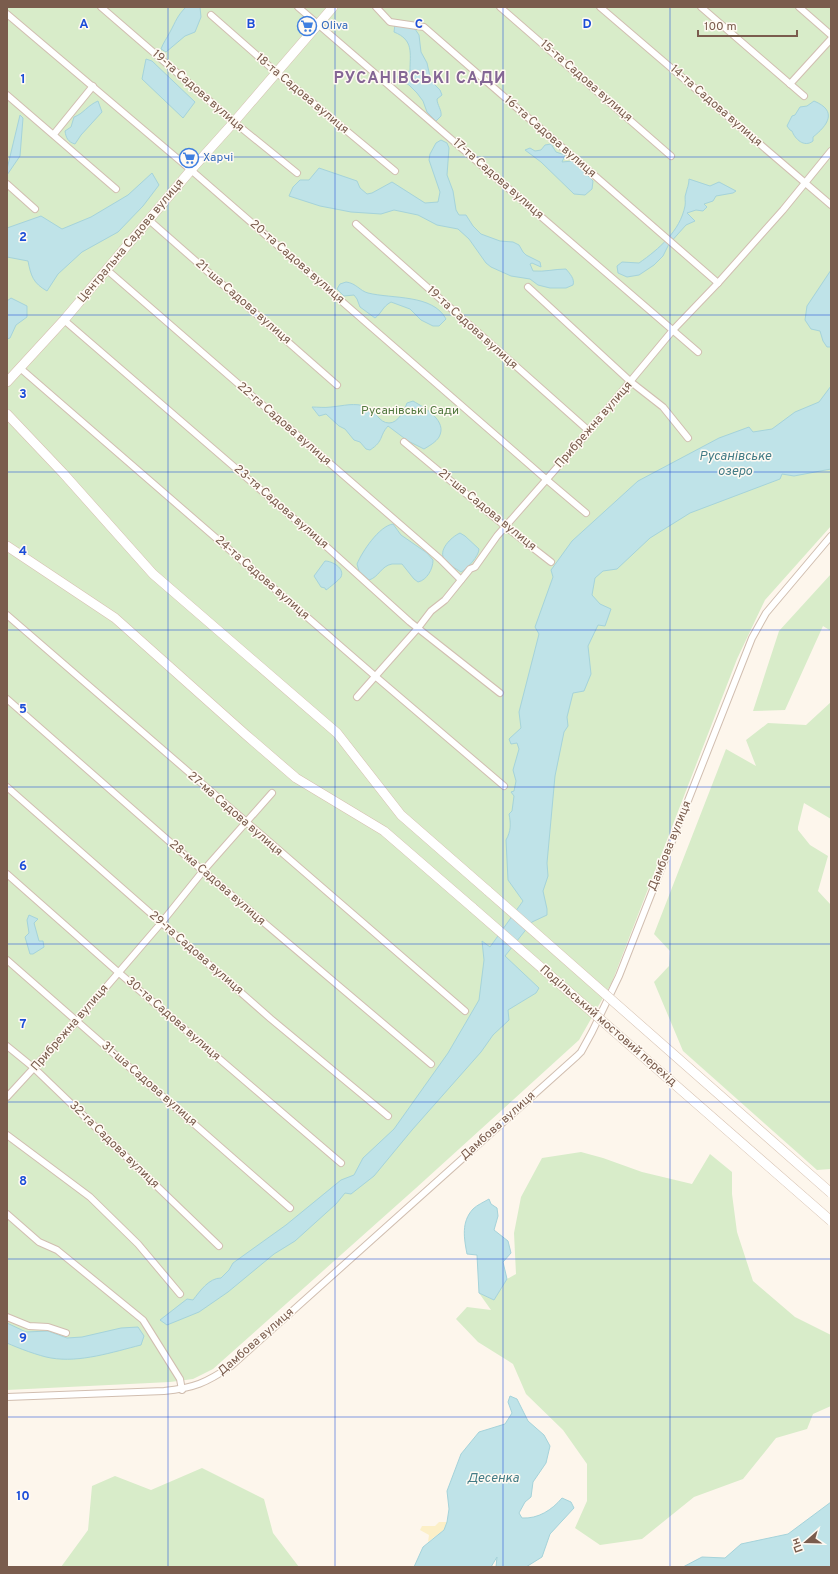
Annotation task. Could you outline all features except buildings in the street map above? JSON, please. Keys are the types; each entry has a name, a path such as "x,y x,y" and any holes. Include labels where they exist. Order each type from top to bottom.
{"main road":[{"name":"Центральна Садова вулиця","path":"7,382 64,320 191,170 333,7"},
{"name":"Подільський мостовий перехід","path":"7,414 58,467 153,574 336,733 401,815 831,1193"},
{"name":"Подільський мостовий перехід","path":"7,546 115,618 296,778 384,831 831,1221"}],"street":[{"name":"19-та Садова вулиця","path":"101,7 234,122 297,173"},
{"name":"17-та Садова вулиця","path":"298,7 698,352"},
{"name":"16-та Садова вулиця","path":"376,7 390,22 424,27 718,283"},
{"name":"15-та Садова вулиця","path":"500,7 671,156"},
{"name":"14-та Садова вулиця","path":"600,7 831,204"},
{"path":"701,7 804,96"},
{"path":"799,7 831,35"},
{"name":"20-та Садова вулиця","path":"7,14 191,170 586,513"},
{"name":"18-та Садова вулиця","path":"211,15 277,73 395,171"},
{"path":"790,84 831,39"},
{"path":"54,134 93,86"},
{"path":"7,95 116,189"},
{"name":"Прибрежна вулиця","path":"357,697 418,628 431,611 445,600 470,569 475,566 487,549 631,382 673,330 718,283 831,151"},
{"path":"7,184 35,208"},
{"name":"21-ша Садова вулиця","path":"149,220 337,385"},
{"name":"19-та Садова вулиця","path":"356,224 589,431"},
{"name":"22-га Садова вулиця","path":"106,269 440,559 461,580"},
{"path":"528,287 631,382 663,407 688,438"},
{"name":"23-тя Садова вулиця","path":"64,320 328,548 418,628 500,693"},
{"name":"24-та Садова вулиця","path":"20,368 504,786"},
{"name":"21-ша Садова вулиця","path":"404,442 506,527 551,562"},
{"name":"Дамбова вулиця","path":"7,1397 182,1390 210,1380 231,1366 581,1052 619,976 752,638 766,613 831,536"},
{"name":"27-ма Садова вулиця","path":"7,615 465,1011"},
{"name":"28-ма Садова вулиця","path":"7,699 203,871 431,1064"},
{"name":"29-та Садова вулиця","path":"7,787 271,1019 388,1116"},
{"name":"Прибрежна вулиця","path":"7,1097 77,1021 162,922 203,871 272,793"},
{"name":"30-та Садова вулиця","path":"7,874 118,972 341,1163"},
{"name":"31-ша Садова вулиця","path":"7,960 290,1208"},
{"name":"32-га Садова вулиця","path":"7,1046 34,1068 219,1246"},
{"path":"7,1135 90,1197 138,1244 180,1294"},
{"path":"7,1214 39,1242 57,1250 143,1320 180,1379 182,1390"},
{"path":"7,1317 29,1326 48,1327 66,1333"}],"green space":[{"name":"Русанівські Сади","path":"7,7 831,7 831,526 765,600 737,659 612,982 579,1040 416,1188 213,1369 193,1379 170,1382 7,1390"},
{"path":"831,574 831,631 823,626 785,710 753,711 779,631"},
{"path":"831,702 831,819 804,803 798,827 798,830 810,845 828,856 818,891 831,905 831,1169 817,1170 683,1051 654,982 669,966 670,951 654,934 726,749 756,766 746,740 768,723 806,725"},
{"path":"581,1152 642,1172 692,1184 710,1154 732,1172 732,1194 737,1232 753,1281 795,1317 831,1335 831,1406 813,1414 807,1429 776,1438 743,1479 694,1497 642,1539 600,1545 575,1528 587,1501 587,1464 563,1430 526,1394 513,1364 478,1342 456,1319 467,1307 491,1310 479,1293 494,1300 507,1279 516,1274 514,1233 521,1197 542,1158"},
{"path":"202,1468 264,1499 273,1533 299,1567 61,1567 88,1530 92,1486 115,1476 151,1490"}],"sand":[{"path":"439,1522 447,1522 444,1530 428,1542 429,1535 420,1530 422,1526 435,1526"}],"water":[{"path":"186,7 200,7 201,17 195,32 185,36 166,52 161,49 179,16"},
{"path":"395,24 415,29 419,35 421,52 427,63 431,81 440,90 442,95 437,99 441,116 436,121 427,112 423,101 417,93 409,85 396,77 410,71 410,48 405,39 394,32"},
{"path":"146,59 152,61 195,102 183,118 142,79"},
{"path":"98,101 102,112 81,135 75,144 69,141 65,131 71,127 74,117"},
{"path":"814,101 826,109 828,118 823,128 813,137 813,141 806,144 800,142 787,126 792,116 795,115 800,107 807,106"},
{"path":"20,115 23,118 20,156 7,175 7,169"},
{"path":"441,140 447,143 449,148 447,175 453,191 456,210 459,215 466,215 473,226 481,234 500,241 513,242 519,245 526,255 540,262 541,267 532,263 530,264 533,271 566,269 573,279 573,285 566,288 550,288 538,285 530,279 511,276 491,267 486,263 469,239 458,229 437,225 418,215 394,210 381,214 351,212 320,206 289,196 293,187 300,180 309,180 319,168 357,181 360,188 367,194 372,193 392,182 425,203 438,202 440,192 429,160 430,154 436,143"},
{"path":"551,144 556,152 565,155 562,162 573,161 593,181 592,189 585,195 574,194 541,162 525,150 530,148 535,151 541,150 545,145"},
{"path":"152,173 159,185 143,206 118,232 82,252 58,274 47,291 33,279 28,261 7,257 7,228 41,216 62,229 91,217 128,195"},
{"path":"689,179 710,186 719,182 736,191 733,193 716,196 713,201 704,204 707,207 703,211 696,210 687,213 695,221 686,225 669,244 663,256 654,265 639,275 627,277 618,273 617,266 622,262 639,263 668,239 679,223 682,215 685,206 685,196"},
{"path":"831,270 831,347 827,347 823,341 820,331 811,329 805,320 807,306"},
{"path":"346,282 353,284 368,293 422,301 432,305 440,311 446,319 439,326 433,326 421,320 410,309 391,302 375,318 360,307 354,295 344,296 337,289 340,284"},
{"path":"11,298 27,306 27,317 16,325 10,338 7,339 7,301"},
{"name":"Русанівське озеро","path":"831,386 831,469 794,476 782,474 780,479 690,513 650,538 617,569 603,571 595,578 592,595 600,604 611,609 605,626 598,625 588,646 591,674 584,691 573,693 567,717 568,726 564,732 555,776 547,863 548,876 543,891 547,915 532,922 505,956 539,988 536,993 508,1010 509,1020 493,1035 481,1052 412,1130 374,1176 351,1194 345,1193 336,1204 295,1241 274,1254 228,1292 199,1312 167,1325 160,1320 187,1299 193,1300 209,1283 213,1280 221,1278 229,1270 233,1263 286,1225 341,1180 354,1175 363,1158 394,1129 448,1053 479,1000 484,960 482,941 490,947 523,901 508,880 506,840 510,830 509,814 512,811 514,796 511,792 514,791 516,781 513,770 519,749 517,743 511,744 509,739 521,728 519,712 539,634 535,627 553,577 551,570 572,541 638,481 719,438 749,427 753,432 772,429 795,412 819,402"},
{"path":"413,401 429,411 438,420 440,426 441,431 439,437 424,449 408,441 388,426 377,444 370,450 366,449 360,442 354,440 345,429 339,426 326,414 319,416 312,407 354,405 367,407 380,419 389,423 398,419 407,403"},
{"path":"393,524 401,535 427,553 433,560 429,574 421,581 418,582 414,579 402,564 388,565 375,577 369,580 359,571 357,564 372,540 382,529"},
{"path":"460,533 479,549 472,562 461,572 447,562 443,556 446,545"},
{"path":"325,561 331,562 340,568 342,574 334,584 326,590 325,588 321,587 314,576"},
{"path":"29,915 38,919 34,923 39,941 43,941 44,947 33,954 30,954 25,937 29,933 27,920"},
{"path":"489,1199 491,1204 497,1208 498,1216 494,1230 508,1241 511,1253 503,1262 507,1279 494,1300 479,1293 477,1255 467,1254 464,1236 465,1225 469,1214 473,1209"},
{"path":"7,1323 26,1332 48,1331 67,1338 82,1337 121,1328 138,1327 144,1336 141,1345 108,1354 73,1359 51,1358 41,1356 7,1343"},
{"name":"Десенка","path":"510,1396 517,1399 528,1421 544,1435 550,1446 546,1463 533,1482 531,1497 525,1502 519,1513 522,1518 534,1517 549,1510 562,1498 571,1502 574,1508 550,1534 542,1557 526,1567 496,1567 497,1557 491,1567 414,1567 423,1547 444,1530 449,1509 447,1491 461,1454 479,1432 505,1424 512,1413 508,1402"},
{"path":"831,1502 831,1567 683,1567 702,1557 725,1558 741,1544 788,1534"}],"place":[{"name":"Oliva","path":"307,26"},
{"name":"Харчі","path":"189,158"}],"district":[{"name":"РУСАНІВСЬКІ САДИ","path":"420,79"}]}
